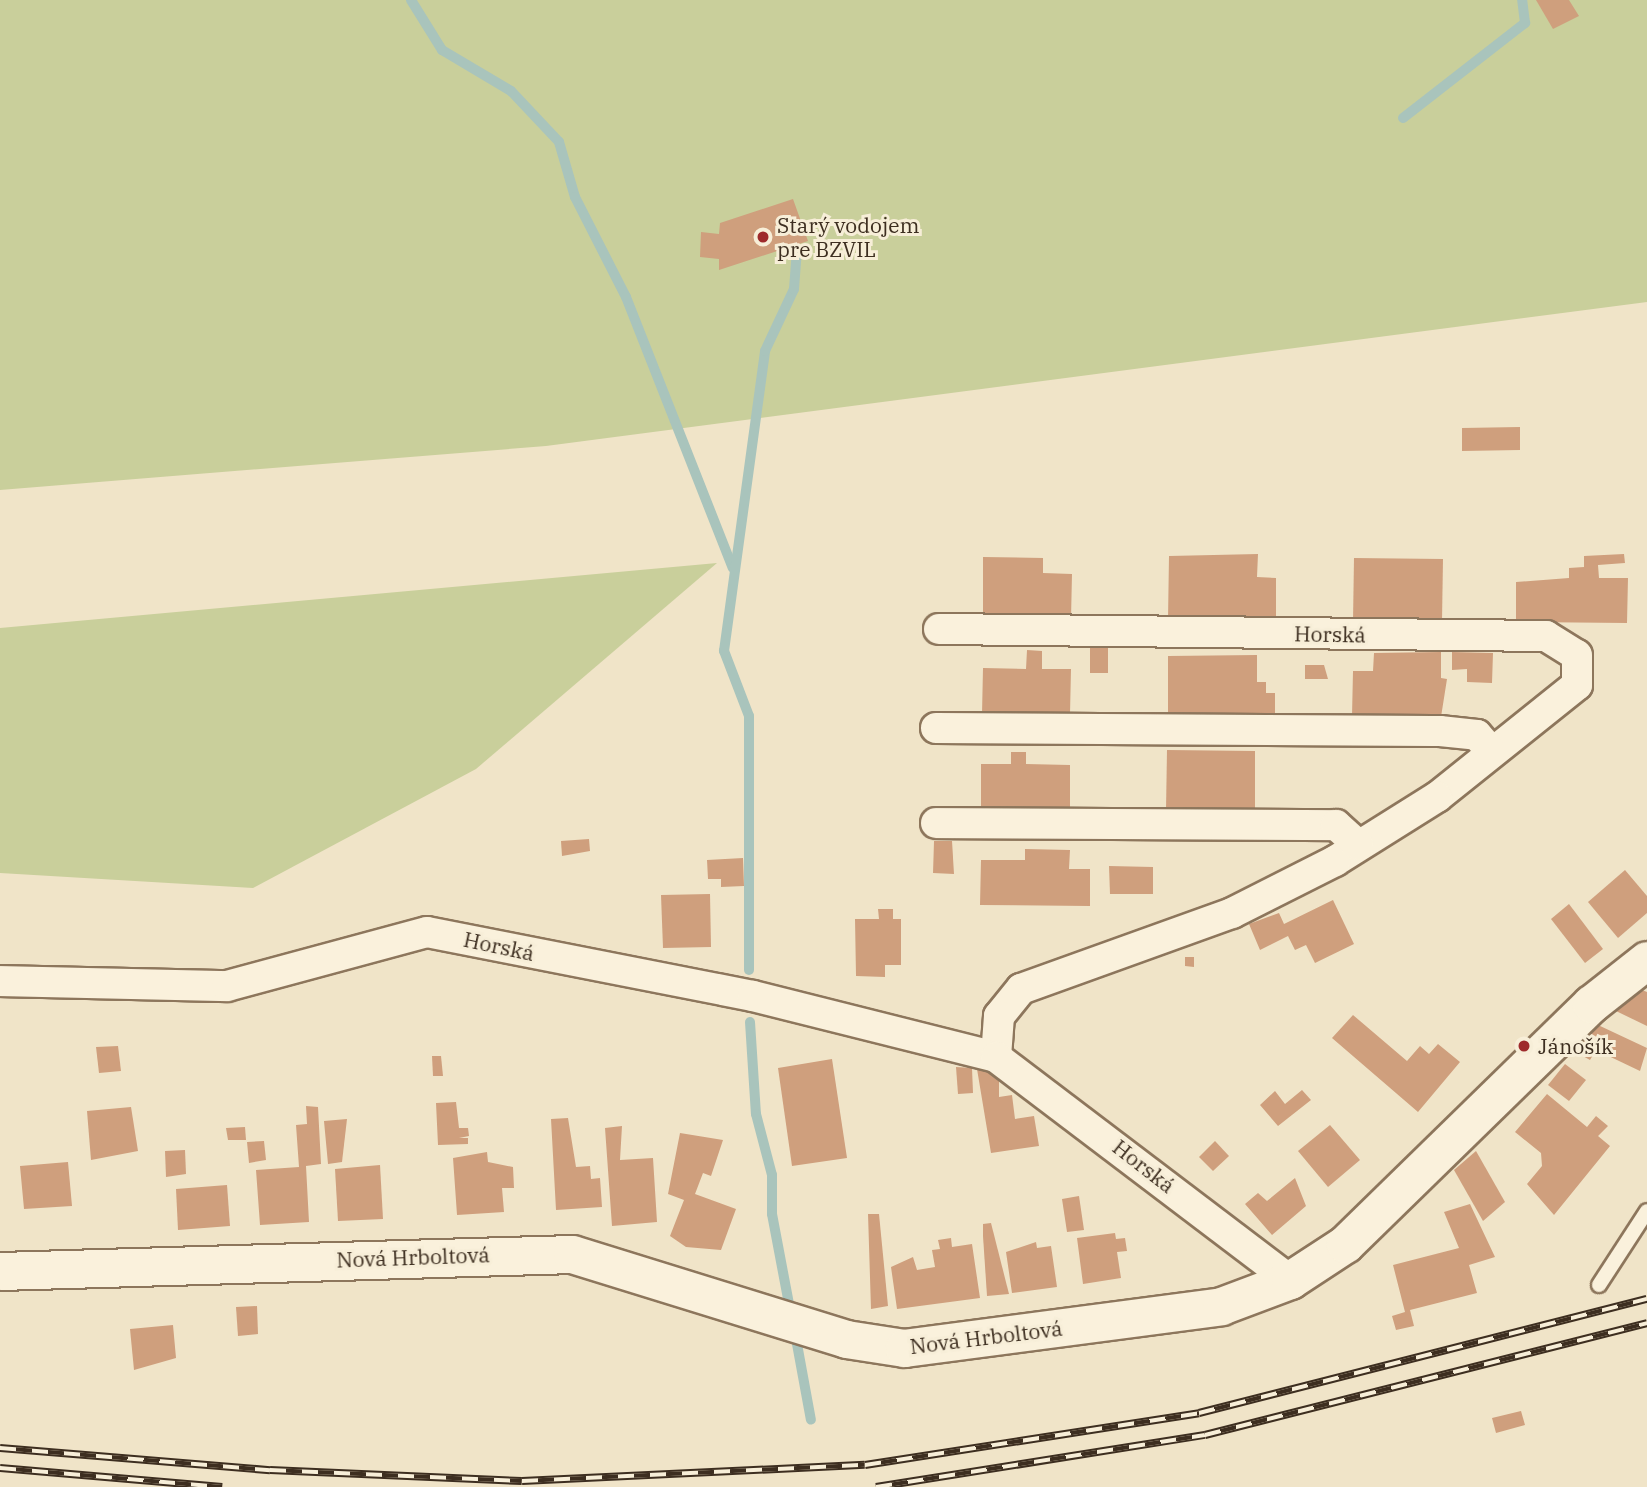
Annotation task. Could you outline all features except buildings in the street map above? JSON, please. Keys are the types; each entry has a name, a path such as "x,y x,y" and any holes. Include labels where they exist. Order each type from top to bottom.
{"street":[{"name":"Horská","path":"939,629 1546,636 1577,655 1577,685 1490,750 1437,797 1358,845 1233,913 1021,989 999,1016 996,1057"},
{"path":"936,728 1440,731 1477,735 1490,750"},
{"path":"936,823 1336,825 1358,845"},
{"name":"Horská","path":"0,982 227,986 427,932 753,996 996,1057 1290,1280"},
{"name":"Nová Hrboltová","path":"0,1271 572,1254 814,1330 904,1348 1221,1306 1290,1280 1366,1226 1591,1004 1647,960"}],"lane":[{"path":"1599,1285 1647,1211"}],"green space":[{"path":"0,0 1647,0 1647,302 546,446 0,490"},
{"path":"717,563 476,769 253,888 0,873 0,628"}],"waterway":[{"path":"411,0 442,50 511,91 559,142 575,197 626,297 733,568"},
{"path":"1403,118 1525,23 1522,0"},
{"path":"749,970 749,716 724,651 765,351 794,289 797,249"},
{"path":"750,1022 756,1114 772,1175 772,1214 791,1315"},
{"path":"795,1333 811,1420"}],"railway":[{"path":"0,1448 270,1470 522,1481 865,1465 1199,1413 1647,1299"},
{"path":"876,1487 1205,1435 1647,1323"},
{"path":"0,1468 222,1487"}],"place":[{"name":"Starý vodojem pre BZVIL","path":"763,237"},
{"name":"Jánošík","path":"1524,1046"}]}
